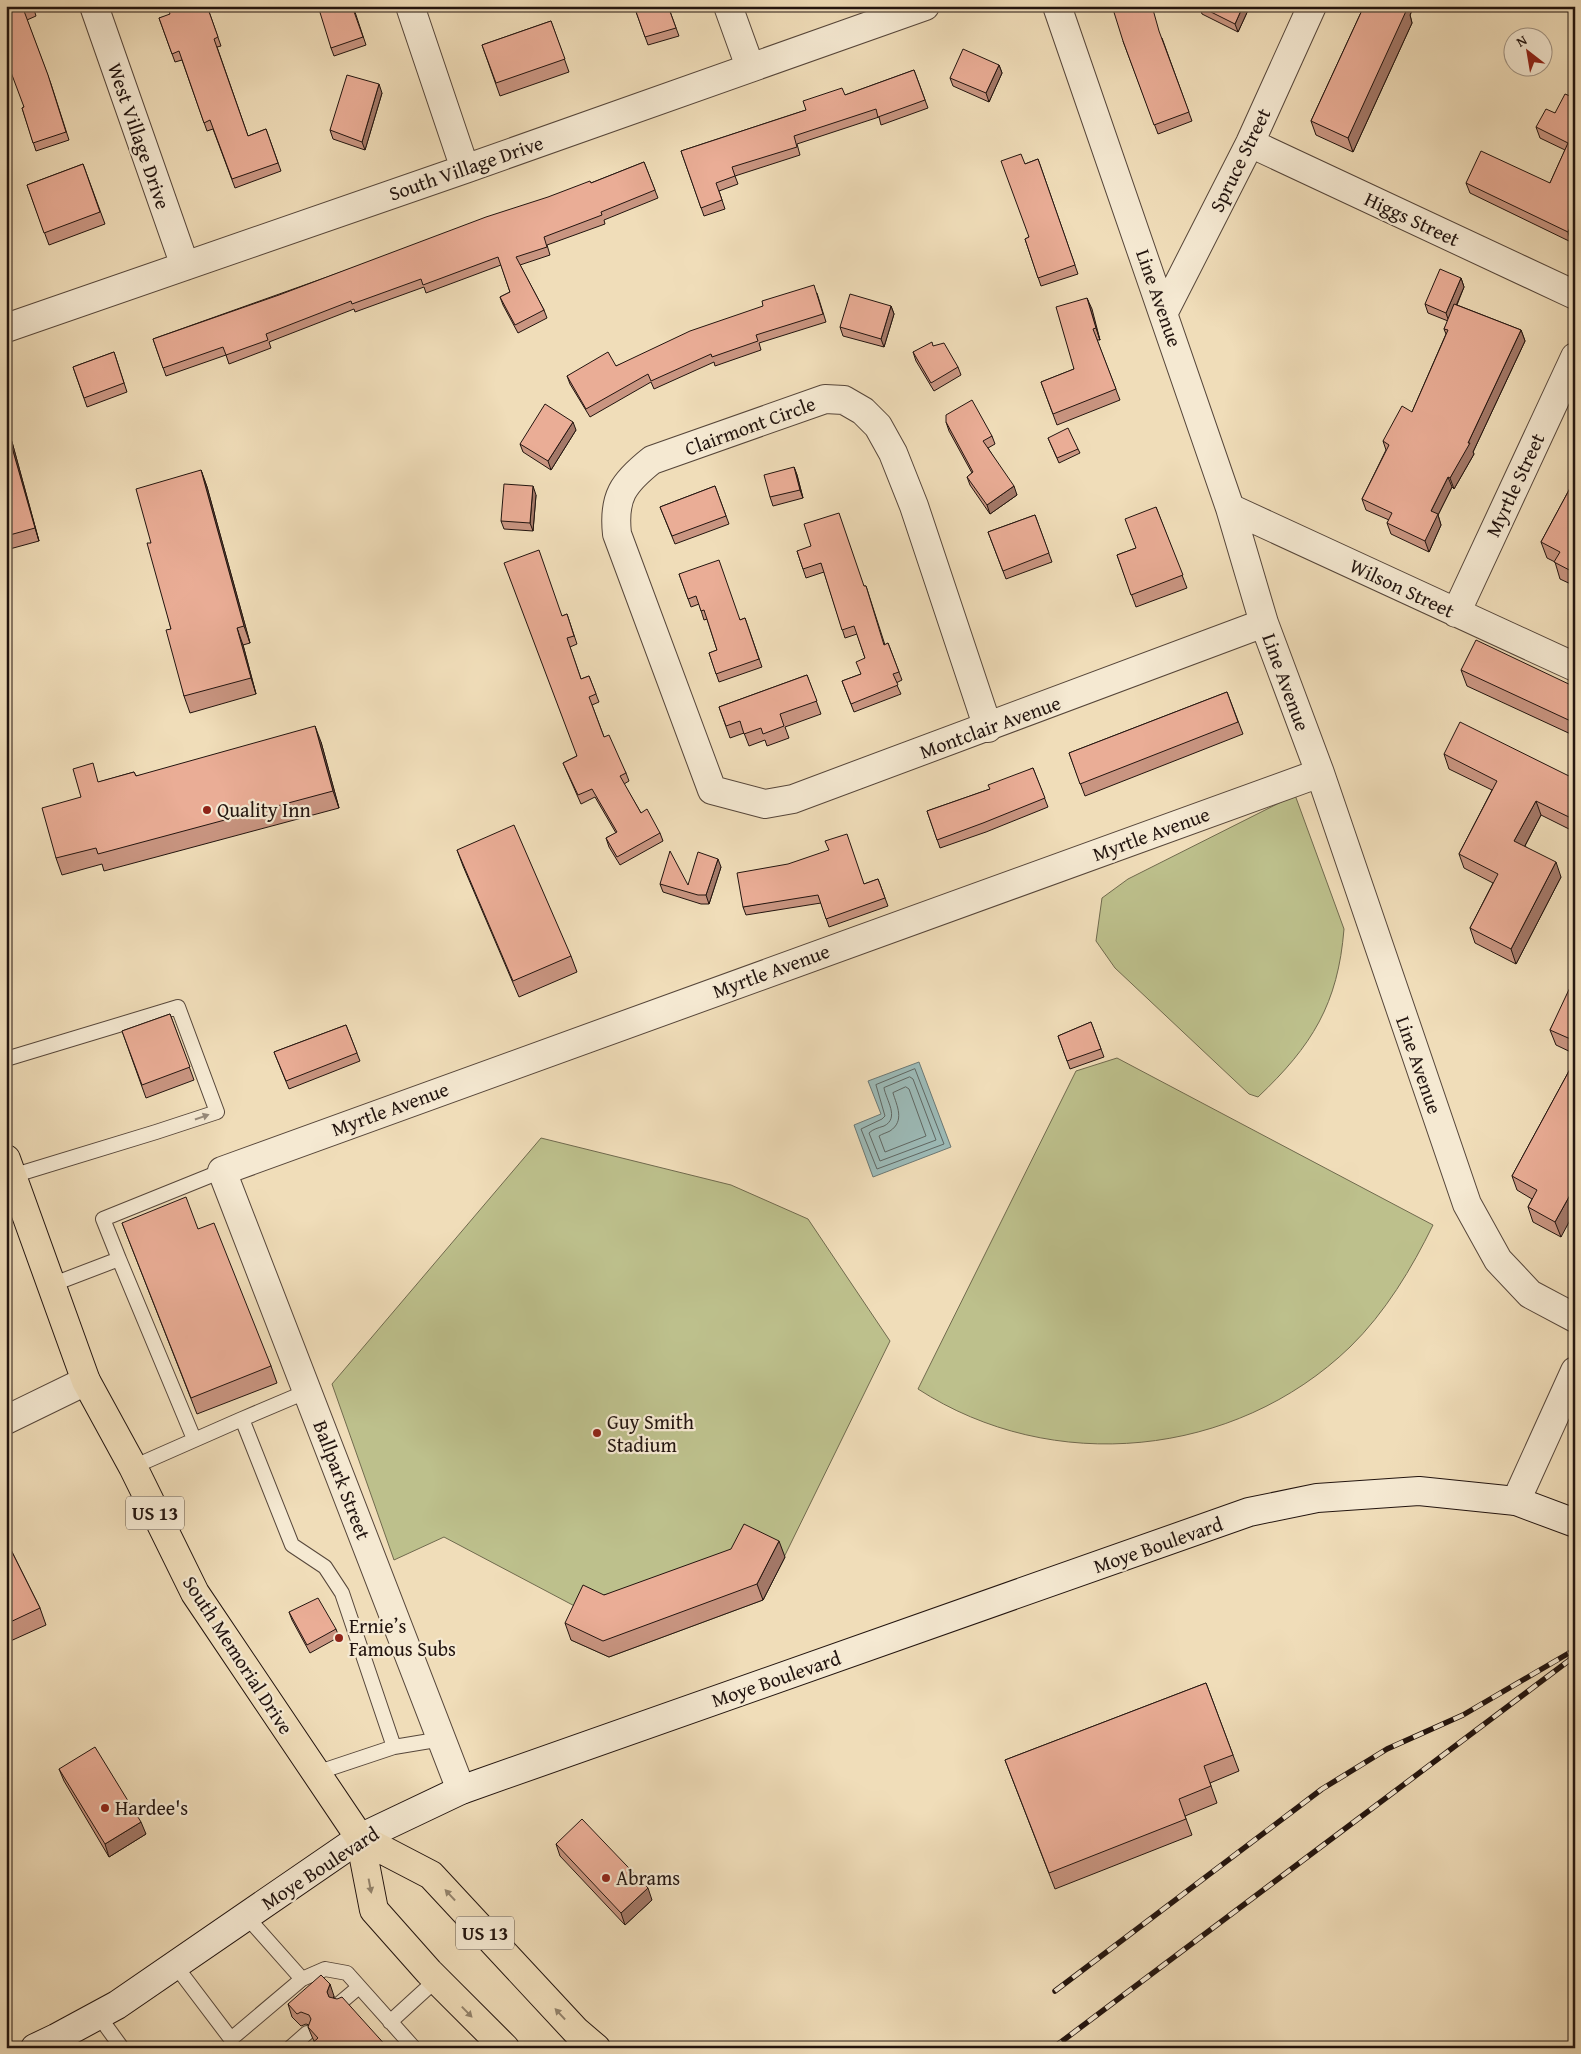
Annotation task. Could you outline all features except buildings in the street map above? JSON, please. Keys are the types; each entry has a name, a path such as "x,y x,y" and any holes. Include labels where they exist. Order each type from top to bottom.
{"main road":[{"name":"South Memorial Drive","path":"9,1167 86,1381 133,1467 194,1592 360,1838 374,1910 436,1980 505,2048"},
{"name":"South Memorial Drive","path":"360,1838 432,1875 576,2031 596,2048"}],"street":[{"name":"West Village Drive","path":"94,6 185,266"},
{"path":"410,6 466,169"},
{"path":"728,6 750,67"},
{"name":"South Village Drive","path":"6,328 466,169 924,6"},
{"name":"Line Avenue","path":"1058,6 1230,508 1264,623 1320,773 1467,1204 1498,1260 1523,1287 1530,1294 1575,1318"},
{"name":"Spruce Street","path":"1164,312 1250,143 1312,6"},
{"name":"Higgs Street","path":"1250,143 1575,295"},
{"name":"Myrtle Street","path":"1456,613 1575,356"},
{"name":"Clairmont Circle","path":"712,790 618,534 615,516 618,496 632,476 652,460 825,399 844,400 863,411 878,426 893,452 914,506 988,728"},
{"name":"Wilson Street","path":"1230,508 1575,667"},
{"name":"Montclair Avenue","path":"712,790 765,804 793,800 1264,623"},
{"name":"Myrtle Avenue","path":"222,1171 1320,773"},
{"name":"Ballpark Street","path":"222,1171 462,1790"},
{"path":"1516,1501 1575,1371"},
{"path":"6,1420 86,1381"},
{"name":"Moye Boulevard","path":"35,2048 117,2005 360,1838 462,1790 1249,1512 1317,1498 1420,1491 1516,1501 1575,1523"}],"lane":[{"path":"6,1059 178,1007 217,1112 156,1132 9,1167"},
{"path":"194,1439 102,1218 222,1171"},
{"path":"51,1285 119,1259"},
{"path":"133,1467 308,1391"},
{"path":"242,1419 292,1545 325,1568 342,1593 394,1747"},
{"path":"316,1773 394,1747 442,1739"},
{"path":"246,1916 302,1979"},
{"path":"176,1965 235,2043 302,1979 325,1969 347,1973 413,2048"},
{"path":"390,2022 436,1980"},
{"path":"340,2003 359,1987"},
{"path":"98,2016 122,2048"},
{"path":"290,2048 307,2033"}],"green space":[{"path":"1295,795 1344,929 1341,956 1336,980 1319,1022 1293,1060 1258,1097 1249,1094 1115,968 1096,941 1102,898 1128,879"},
{"path":"1117,1058 1433,1225 1397,1289 1363,1334 1350,1347 1304,1384 1253,1413 1198,1432 1141,1442 1083,1443 1026,1435 970,1417 918,1389 1076,1071"},
{"name":"Guy Smith Stadium","path":"541,1138 731,1185 808,1219 890,1341 763,1600 609,1657 571,1640 584,1611 444,1537 394,1560 332,1384"}],"water":[{"path":"919,1062 951,1147 873,1177 854,1125 881,1114 868,1081"}],"railway":[{"path":"1055,1991 1322,1789 1387,1749 1463,1715 1569,1653"},
{"path":"1053,2048 1575,1656"}],"place":[{"name":"Quality Inn","path":"207,810"},
{"name":"Guy Smith Stadium","path":"597,1433"},
{"name":"Ernie’s Famous Subs","path":"339,1638"},
{"name":"Hardee's","path":"105,1808"},
{"name":"Abrams","path":"606,1878"}]}
